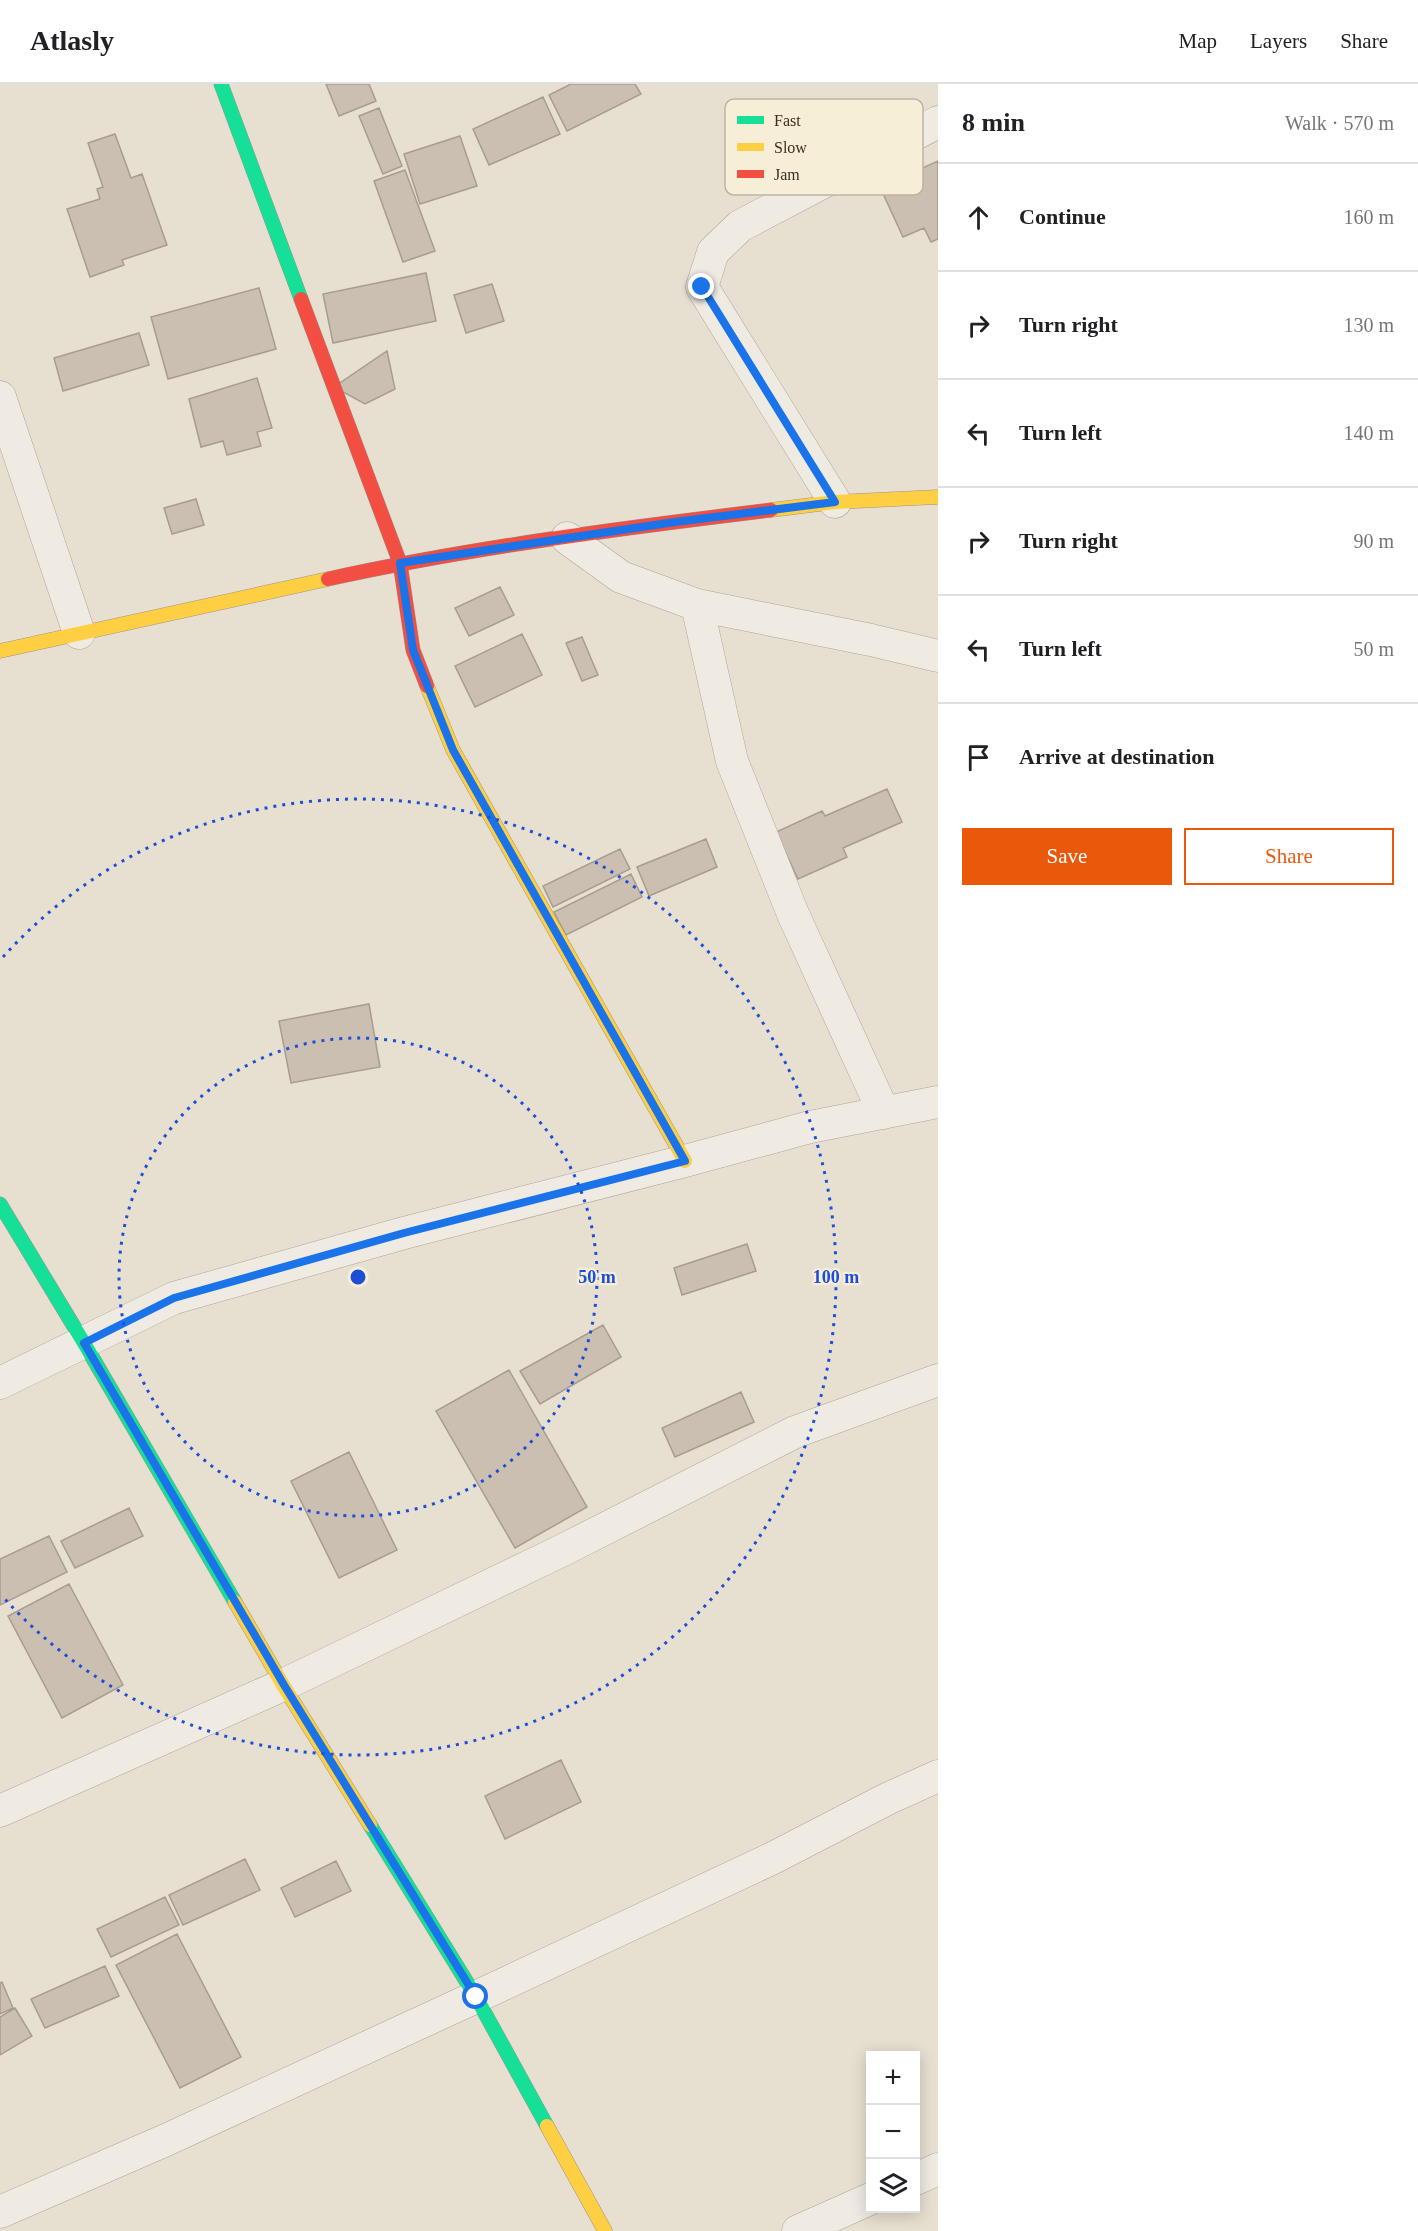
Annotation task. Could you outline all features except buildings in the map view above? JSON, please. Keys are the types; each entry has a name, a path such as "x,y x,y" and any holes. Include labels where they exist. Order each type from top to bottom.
{"street":[{"path":"221,84 400,563 413,650 453,750 685,1161"},
{"path":"923,130 938,122"},
{"path":"799,195 740,226 713,252 702,287 835,502"},
{"path":"0,397 79,633"},
{"path":"0,651 400,563 835,502 938,497"},
{"path":"567,538 621,577 697,605 938,656"},
{"path":"697,605 732,761 793,914 884,1113"},
{"path":"0,1383 174,1298 404,1233 810,1127 938,1102"},
{"path":"0,1204 284,1685 476,1997 605,2231"},
{"path":"0,1811 284,1685 565,1549 795,1432 938,1380"},
{"path":"0,2212 166,2140 476,1997 771,1859 938,1776"},
{"path":"920,2177 938,2169"},
{"path":"798,2231 866,2201"}],"traffic: fast":[{"path":"221,84 301,299"},
{"path":"0,1204 235,1602"},
{"path":"370,1825 476,1997 547,2126"}],"traffic: slow":[{"path":"771,510 835,502 938,497"},
{"path":"0,651 328,579"},
{"path":"427,686 453,750 685,1161"},
{"path":"235,1602 283,1685 370,1825"},
{"path":"547,2126 605,2231"}],"traffic: jam":[{"path":"301,299 400,563 413,650 427,686"},
{"path":"328,579 493,548 604,531 771,510"}],"route":[{"path":"476,1997 284,1685 84,1343 174,1298 404,1233 685,1161 453,750 413,650 400,563 675,522 835,502 702,287"}]}
